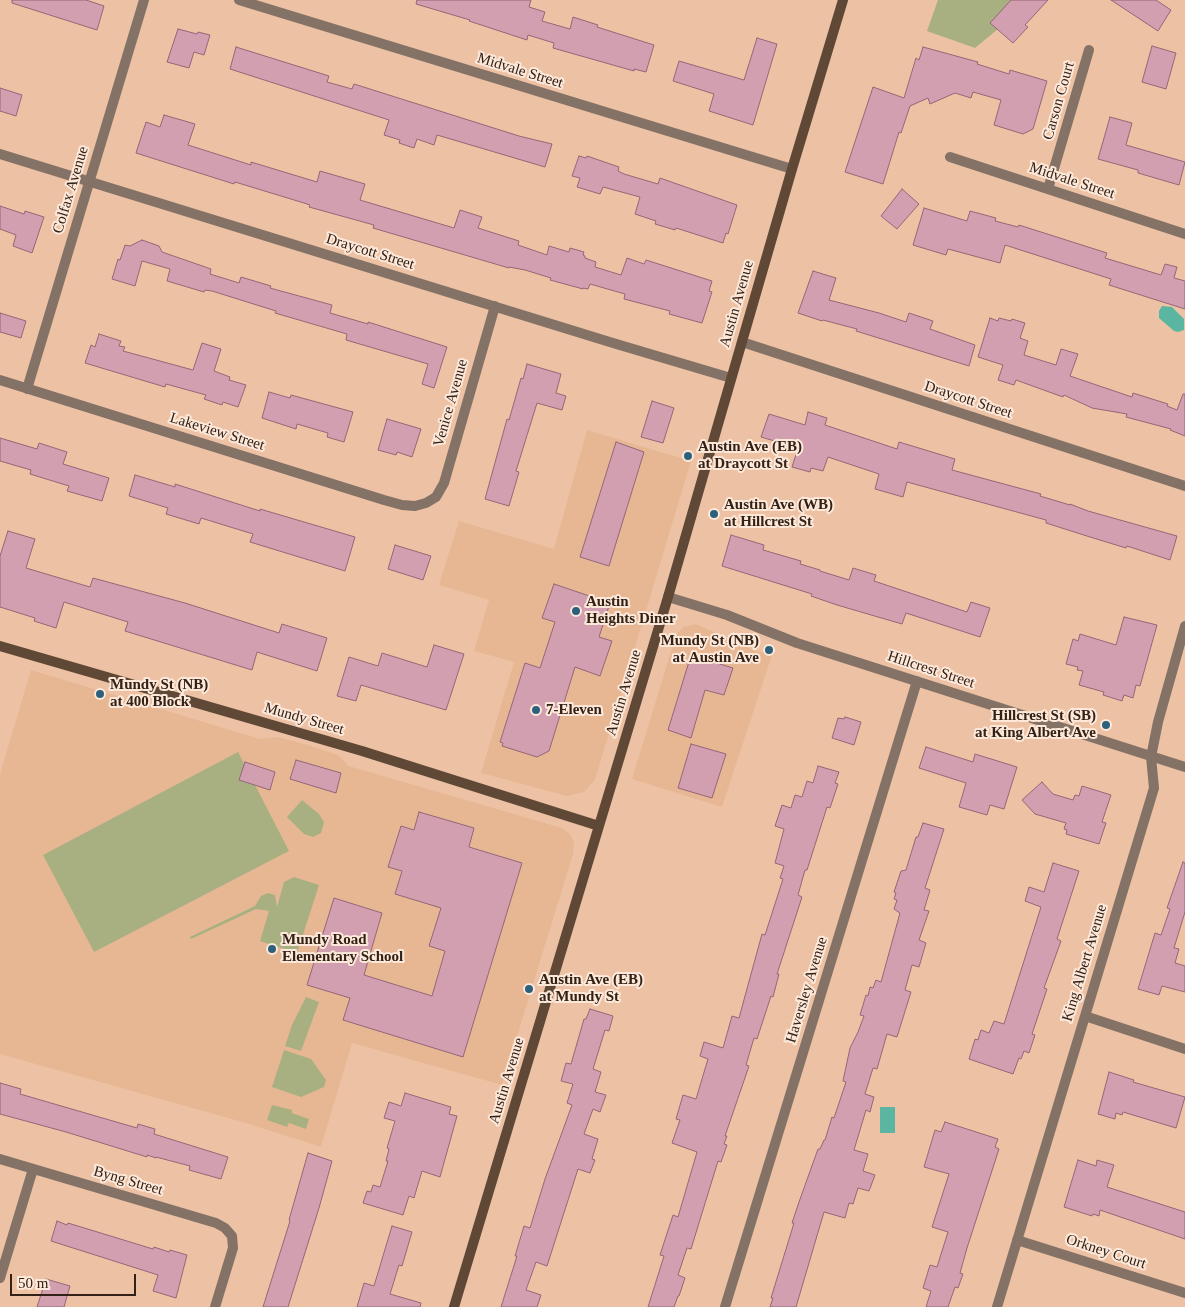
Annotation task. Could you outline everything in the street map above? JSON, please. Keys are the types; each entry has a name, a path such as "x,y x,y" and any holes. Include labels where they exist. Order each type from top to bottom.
{"main road":[{"name":"Austin Avenue","path":"454,1307 668,597 843,0"},
{"name":"Mundy Street","path":"0,646 362,751 599,826"}],"street":[{"name":"Colfax Avenue","path":"27,389 144,0"},
{"name":"Midvale Street","path":"239,0 792,169"},
{"name":"Carson Court","path":"1048,189 1089,50"},
{"name":"Draycott Street","path":"0,154 731,378"},
{"name":"Midvale Street","path":"950,157 1185,234"},
{"name":"Venice Avenue","path":"426,503 436,497 444,483 495,306"},
{"name":"Draycott Street","path":"742,342 1185,486"},
{"name":"Lakeview Street","path":"0,380 384,500 415,506 426,503"},
{"name":"Hillcrest Street","path":"668,597 727,615 797,642 1185,768"},
{"name":"King Albert Avenue","path":"997,1307 1154,788 1151,757 1158,722 1185,626"},
{"name":"Haversley Avenue","path":"725,1307 917,681"},
{"path":"1085,1016 1185,1050"},
{"name":"Byng Street","path":"0,1159 216,1223 229,1231 233,1241 233,1248 215,1307"},
{"path":"0,1278 33,1169"},
{"name":"Orkney Court","path":"1017,1240 1185,1293"}],"shaded area":[{"path":"587,430 691,461 597,773 594,781 584,792 567,796 481,773 514,662 474,651 489,600 439,585 459,521 554,549"},
{"path":"696,624 753,650 772,655 722,807 632,779 676,635 683,627"},
{"name":"Mundy Road Elementary School","path":"31,670 260,739 277,737 308,745 338,755 349,766 562,828 570,834 574,842 573,854 502,1085 352,1043 321,1147 246,1123 0,1054 0,774"}],"green space":[{"path":"938,0 1033,0 975,48 927,31"},
{"path":"238,752 289,851 94,952 43,855"},
{"path":"302,800 319,814 324,822 321,833 313,837 304,834 287,817"},
{"path":"294,877 319,885 297,953 260,941 269,911 256,909 191,939 190,937 255,906 261,896 268,893 275,895 277,907 284,882"},
{"path":"306,997 319,1002 301,1051 285,1046 292,1025"},
{"path":"284,1050 311,1059 326,1080 324,1087 301,1097 272,1087"},
{"path":"272,1105 292,1110 292,1113 309,1119 306,1129 289,1123 287,1127 267,1120"}],"water":[{"path":"1162,306 1172,307 1184,319 1184,330 1174,331 1159,318 1159,311"},
{"path":"880,1107 895,1107 895,1133 880,1133"}],"building":[{"path":"12,0 86,0 104,6 97,30 12,3"},
{"path":"417,0 531,0 529,7 545,12 542,21 570,29 573,17 598,25 597,27 654,45 646,72 634,69 634,71 553,48 554,43 528,35 527,40 416,4"},
{"path":"1011,0 1048,0 1025,25 1028,27 1013,43 990,23"},
{"path":"1111,0 1156,0 1171,10 1158,31"},
{"path":"178,29 210,35 204,55 194,52 189,68 167,62"},
{"path":"757,38 777,44 753,125 709,111 714,94 673,81 679,61 744,80"},
{"path":"1152,46 1176,53 1166,89 1142,82"},
{"path":"236,47 329,76 327,82 352,89 354,84 519,136 552,144 545,167 437,135 434,145 417,139 414,148 399,143 400,140 384,135 389,120 230,69"},
{"path":"923,47 978,62 977,64 1009,74 1010,70 1047,81 1033,129 1023,134 994,125 1001,100 973,92 971,98 955,93 930,104 928,98 910,106 901,133 899,132 883,184 845,172 873,87 904,98 916,58 919,60"},
{"path":"0,88 22,95 16,116 0,111"},
{"path":"164,115 195,124 188,145 251,165 251,162 317,182 320,171 365,184 360,200 454,228 460,210 482,217 478,228 519,241 518,245 547,255 549,246 569,252 570,248 584,252 585,258 596,262 595,267 621,275 627,258 644,264 646,260 712,281 709,291 712,292 702,323 669,314 670,311 624,299 625,294 590,284 588,289 583,289 550,280 551,278 525,270 509,268 373,228 374,225 309,207 310,205 304,203 235,182 234,184 136,153 146,122 160,127"},
{"path":"1110,117 1132,123 1126,145 1185,162 1179,185 1138,173 1138,170 1098,159"},
{"path":"579,156 586,158 587,156 619,167 618,171 624,174 658,184 660,178 737,205 728,234 726,233 723,243 676,228 675,230 655,224 656,221 635,214 640,197 603,187 600,194 577,187 580,178 572,176"},
{"path":"902,189 919,204 897,229 881,216"},
{"path":"0,206 24,214 25,211 44,217 32,253 13,246 16,235 0,229"},
{"path":"924,208 967,221 970,211 996,218 995,221 1018,227 1019,225 1107,253 1105,258 1161,275 1165,264 1177,267 1174,278 1185,281 1185,309 1109,285 1111,279 1005,245 1000,263 948,249 946,255 913,245"},
{"path":"142,240 159,246 162,252 211,269 210,274 239,283 241,277 271,286 270,288 332,305 330,313 368,324 368,322 447,347 434,388 422,384 428,364 346,340 347,334 275,313 276,311 212,291 205,290 204,292 167,281 170,269 142,261 135,286 112,279 118,259 120,260 125,245 130,246"},
{"path":"813,271 836,278 829,300 906,322 909,313 933,321 930,329 975,345 969,366 856,331 857,329 798,313"},
{"path":"0,313 26,321 21,338 0,332"},
{"path":"990,318 998,321 999,318 1011,321 1012,319 1025,323 1020,338 1028,341 1024,355 1056,365 1061,349 1078,354 1070,376 1132,397 1133,393 1168,404 1167,406 1177,410 1183,394 1185,394 1185,436 1171,429 1126,417 1127,414 1092,408 1064,395 1063,397 1016,380 1014,385 998,380 1003,365 978,357"},
{"path":"99,334 121,341 119,346 125,347 123,351 193,370 202,343 221,349 214,371 230,377 229,380 246,385 238,407 223,402 222,405 204,399 206,395 166,384 165,387 85,363 91,345 95,347"},
{"path":"527,364 561,374 556,393 566,396 562,410 537,403 516,471 519,472 509,506 485,499 507,419 509,420"},
{"path":"269,392 290,398 291,395 353,412 344,442 327,437 328,433 297,424 296,429 262,418"},
{"path":"652,401 674,408 663,443 641,437"},
{"path":"808,412 827,418 825,425 897,449 899,442 955,459 952,470 1041,494 1040,496 1088,511 1177,536 1170,560 1046,523 1046,520 907,482 903,497 875,489 879,474 828,457 823,471 811,468 810,472 792,467 798,448 761,437 769,414 805,425"},
{"path":"387,419 421,429 412,457 397,452 396,455 378,450"},
{"path":"0,438 37,449 39,443 67,452 63,464 109,478 102,501 67,491 69,486 30,474 31,470 0,461"},
{"path":"616,442 644,452 609,566 580,557"},
{"path":"135,475 175,487 175,484 260,511 260,509 355,537 345,571 250,542 253,534 201,518 199,524 166,514 168,508 129,496"},
{"path":"8,531 35,539 26,568 90,587 93,578 185,603 279,633 282,624 327,638 317,671 257,652 252,670 125,631 128,622 64,602 56,628 34,621 35,618 0,607 0,556"},
{"path":"731,535 764,545 763,550 801,561 800,564 849,580 853,568 876,575 874,581 967,612 971,602 990,608 980,637 906,613 902,624 837,605 811,596 812,594 722,566"},
{"path":"395,545 431,556 423,580 388,569"},
{"path":"554,584 610,603 599,637 612,641 600,676 575,667 549,751 537,757 502,746 503,743 500,742 525,663 540,668 555,622 542,618"},
{"path":"1124,617 1157,625 1140,686 1136,685 1133,698 1124,695 1122,701 1103,695 1104,692 1079,685 1083,671 1077,670 1078,667 1066,664 1073,639 1078,641 1080,634 1116,645"},
{"path":"434,645 464,654 446,710 361,685 356,701 337,696 349,657 378,666 382,653 427,667"},
{"path":"691,655 733,668 724,695 705,690 691,738 668,730"},
{"path":"845,717 861,722 854,745 832,738 838,718 844,719"},
{"path":"691,744 726,754 712,798 678,788"},
{"path":"926,747 973,762 975,754 1017,767 1004,809 990,805 987,815 959,807 966,783 919,768"},
{"path":"296,760 341,773 336,793 290,779"},
{"path":"245,762 275,772 270,790 239,780"},
{"path":"818,766 839,772 835,783 838,784 830,808 827,807 807,870 805,870 798,895 802,897 777,974 779,974 773,997 771,996 757,1039 754,1038 746,1065 749,1066 725,1136 727,1136 724,1144 727,1145 721,1162 718,1161 691,1249 687,1248 678,1275 685,1278 674,1307 648,1307 664,1256 660,1255 673,1215 678,1217 697,1152 672,1143 680,1120 676,1119 683,1095 696,1099 708,1059 700,1056 704,1042 723,1048 732,1016 739,1018 762,934 765,935 783,879 780,878 784,866 775,863 784,829 775,826 782,805 791,808 795,795 802,797 807,781 813,783"},
{"path":"1042,782 1053,794 1073,800 1075,795 1079,796 1082,786 1111,795 1102,822 1106,823 1099,844 1066,834 1067,830 1064,829 1066,823 1035,814 1022,800"},
{"path":"419,812 474,828 469,847 522,863 463,1057 343,1020 350,998 307,985 334,898 382,913 364,975 432,996 445,951 429,946 441,908 395,894 402,871 388,867 401,826 414,830"},
{"path":"923,823 944,829 925,888 930,890 924,910 929,911 919,940 926,943 919,967 912,965 905,990 911,992 897,1037 887,1034 877,1069 873,1068 865,1094 874,1097 870,1112 866,1110 854,1150 868,1154 863,1171 875,1175 869,1191 858,1188 853,1204 849,1203 845,1218 824,1212 796,1307 770,1307 799,1202 818,1149 820,1149 825,1140 832,1117 834,1118 846,1082 843,1081 850,1048 864,1016 860,1015 866,995 868,996 870,987 873,988 876,980 881,982 900,913 894,909 897,900 894,899 896,893 894,892 901,871 906,870 916,837 918,837"},
{"path":"1183,862 1185,863 1185,912 1174,948 1179,949 1175,963 1185,966 1185,992 1162,986 1159,995 1138,989 1155,933 1161,935 1170,909 1167,908"},
{"path":"1053,863 1079,871 1057,939 1061,941 1044,988 1047,989 1032,1034 1035,1035 1029,1053 1024,1051 1013,1074 969,1059 975,1039 978,1040 981,1030 989,1033 994,1021 1004,1024 1041,907 1025,901 1029,887 1044,892"},
{"path":"590,1009 613,1016 609,1031 605,1030 593,1069 601,1072 595,1092 606,1095 600,1112 593,1109 584,1134 598,1139 592,1159 595,1160 590,1173 578,1169 547,1266 536,1262 526,1290 541,1295 537,1307 501,1307 524,1226 530,1228 545,1179 572,1105 567,1103 573,1084 561,1081 566,1063 571,1064 584,1019 586,1019"},
{"path":"1109,1072 1134,1080 1133,1082 1185,1097 1176,1128 1123,1112 1122,1115 1116,1113 1115,1119 1098,1114"},
{"path":"0,1083 21,1089 20,1094 137,1128 138,1124 155,1129 154,1134 228,1157 221,1179 189,1170 190,1166 147,1155 147,1157 0,1114"},
{"path":"405,1093 451,1107 449,1114 457,1116 440,1177 422,1171 414,1198 409,1196 403,1215 363,1203 367,1191 371,1192 373,1185 380,1187 388,1161 386,1161 389,1149 387,1148 395,1121 384,1118 389,1102 401,1106"},
{"path":"945,1122 998,1139 995,1147 999,1149 967,1248 960,1273 963,1274 958,1288 955,1287 948,1307 926,1307 931,1291 923,1288 930,1265 937,1267 948,1232 932,1227 949,1174 924,1167 935,1130 941,1132"},
{"path":"308,1153 332,1161 319,1208 288,1307 263,1307 290,1221"},
{"path":"1078,1160 1096,1166 1097,1160 1114,1165 1107,1187 1185,1212 1185,1239 1100,1210 1099,1216 1093,1214 1092,1216 1064,1207"},
{"path":"57,1221 153,1249 154,1247 187,1255 176,1298 153,1291 158,1275 51,1241"},
{"path":"392,1226 412,1232 402,1266 399,1265 390,1294 421,1303 420,1307 357,1307 364,1283 374,1286"},
{"path":"46,1279 70,1286 64,1307 37,1307"}],"place":[{"name":"Austin Ave (EB) at Draycott St","path":"688,456"},
{"name":"Austin Ave (WB) at Hillcrest St","path":"714,514"},
{"name":"Austin Heights Diner","path":"576,611"},
{"name":"Mundy St (NB) at Austin Ave","path":"769,650"},
{"name":"Mundy St (NB) at 400 Block","path":"100,694"},
{"name":"7-Eleven","path":"536,710"},
{"name":"Hillcrest St (SB) at King Albert Ave","path":"1106,725"},
{"name":"Mundy Road Elementary School","path":"272,949"},
{"name":"Austin Ave (EB) at Mundy St","path":"529,989"}]}
